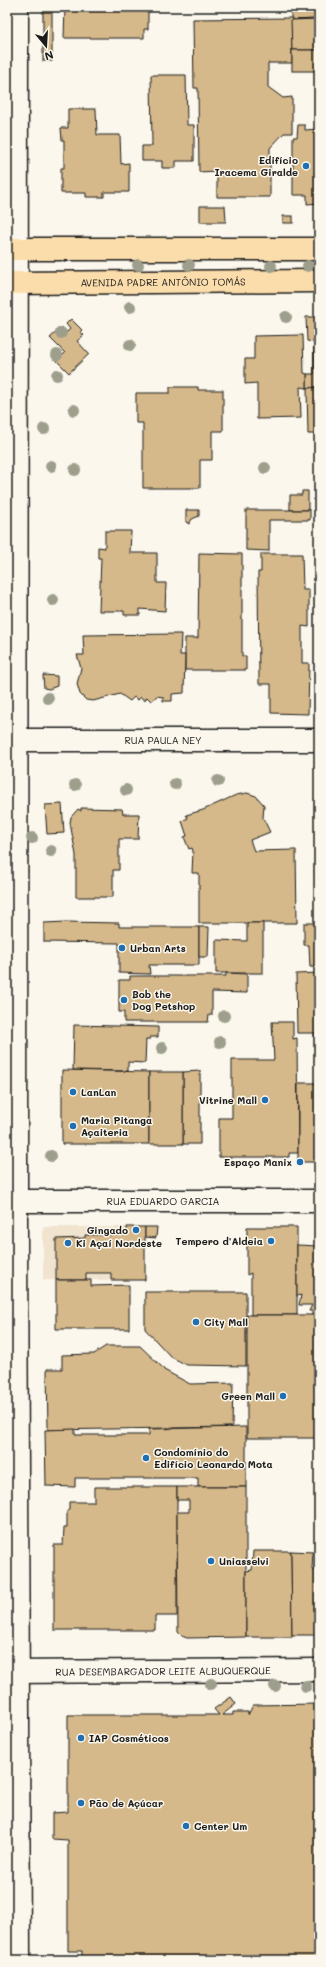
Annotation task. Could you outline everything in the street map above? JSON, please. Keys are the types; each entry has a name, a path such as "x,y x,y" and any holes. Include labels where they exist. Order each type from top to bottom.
{"main road":[{"path":"12,249 319,249"},
{"name":"AVENIDA PADRE ANTÔNIO TOMÁS","path":"12,284 319,281"}],"street":[{"path":"17,7 12,249 12,1672 19,1960"},
{"name":"RUA PAULA NEY","path":"12,739 319,740"},
{"name":"RUA EDUARDO GARCIA","path":"12,1201 319,1201"},
{"name":"RUA DESEMBARGADOR LEITE ALBUQUERQUE","path":"12,1672 319,1670"}],"shaded area":[{"path":"43,1227 145,1227 145,1280 43,1280"}],"building":[{"path":"43,7 52,7 52,61 43,61"},
{"path":"65,7 145,7 145,12 148,12 148,29 144,29 144,38 64,38"},
{"path":"291,7 319,7 319,19 291,20"},
{"path":"292,18 292,63 268,63 268,87 283,98 292,97 292,133 284,133 270,148 270,197 217,197 217,171 199,172 198,88 194,88 193,19"},
{"path":"319,19 319,50 292,50 291,20"},
{"path":"292,50 319,50 319,71 292,71"},
{"path":"151,75 186,75 187,125 194,125 194,161 176,161 176,168 162,168 162,161 142,161 142,146 152,146"},
{"path":"68,109 96,109 97,135 120,135 121,164 129,163 129,192 104,192 104,197 86,197 86,193 61,193 61,168 64,168 64,140 62,140 61,128 68,128"},
{"name":"Edifício Iracema Giralde","path":"298,125 305,125 305,130 319,129 319,203 307,204 307,195 293,195 293,137 297,137"},
{"path":"200,206 225,206 226,222 200,222"},
{"path":"283,216 293,216 293,223 283,223"},
{"path":"306,317 319,317 319,387 307,388 307,374 314,374 314,342 307,341"},
{"path":"71,319 82,330 80,332 84,335 77,341 89,354 69,373 57,361 65,353 50,338 62,327 67,332 70,329 66,324"},
{"path":"303,335 304,373 307,374 307,388 300,387 301,418 257,419 257,383 245,384 245,359 254,359 254,336"},
{"path":"170,387 198,387 198,390 223,390 223,431 212,431 212,460 200,460 200,488 143,488 143,423 136,423 136,393 170,393"},
{"path":"319,387 319,434 308,434 307,388"},
{"path":"302,491 308,491 308,510 290,510 290,495 302,495"},
{"path":"186,510 199,510 199,516 192,519 189,524 186,522"},
{"path":"246,510 310,510 310,520 269,520 269,551 246,550"},
{"path":"105,531 131,531 130,553 157,553 157,583 166,583 165,611 140,609 140,615 124,615 124,611 99,611 101,558 98,558 98,547 105,548"},
{"path":"199,553 242,554 242,656 246,656 246,670 185,670 185,638 198,638"},
{"path":"261,554 302,554 303,590 309,590 309,627 302,626 302,663 309,663 308,714 271,713 271,684 259,684 258,572 261,572"},
{"path":"181,634 180,655 185,655 184,693 172,694 172,701 163,701 163,697 157,696 151,701 147,697 144,701 141,697 138,700 134,697 130,701 120,694 93,701 86,700 80,694 77,684 81,668 77,655 84,655 83,635"},
{"path":"43,675 57,676 57,686 49,689 44,688"},
{"path":"247,793 256,796 264,805 263,818 270,832 250,840 254,851 296,850 297,923 199,923 199,873 192,873 193,851 192,848 189,849 184,837 187,836 182,821 188,818 186,815 203,810 236,795"},
{"path":"62,804 64,833 47,834 45,805"},
{"path":"81,808 122,809 123,814 139,814 138,839 119,839 119,870 113,870 113,897 76,897 76,855 70,823 71,817 78,809 81,811"},
{"path":"319,867 319,876 314,872"},
{"path":"44,923 119,923 119,927 199,927 199,965 149,965 150,974 119,973 119,943 44,942"},
{"path":"247,923 263,923 263,973 216,973 216,940 247,941"},
{"path":"304,923 319,923 319,967 310,967 309,945 304,945"},
{"path":"199,927 209,927 208,957 199,957"},
{"path":"226,973 247,974 247,993 212,992 212,1015 209,1015 208,1022 124,1022 124,1012 119,1012 119,980 130,980 130,976 226,976"},
{"path":"319,973 319,1051 317,1051 317,1039 315,1038 315,1033 297,1033 296,974"},
{"name":"Vitrine Mall","path":"272,1022 293,1022 293,1039 297,1038 298,1153 289,1153 289,1157 219,1157 219,1118 232,1118 232,1060 274,1060"},
{"path":"74,1025 158,1027 158,1037 150,1037 150,1039 146,1039 145,1063 128,1062 128,1071 73,1070"},
{"path":"62,1070 149,1072 149,1144 62,1144"},
{"path":"200,1071 200,1144 183,1144 183,1072"},
{"path":"149,1072 183,1072 183,1144 149,1144"},
{"path":"298,1083 319,1083 319,1162 298,1162"},
{"path":"127,1227 145,1227 145,1280 111,1280 111,1273 86,1273 86,1280 56,1280 56,1239 85,1238 85,1235 127,1235"},
{"path":"145,1227 157,1227 156,1238 145,1237"},
{"path":"247,1227 297,1227 297,1315 251,1315 251,1273 247,1275"},
{"path":"297,1245 319,1246 319,1315 312,1315 312,1311 309,1311 312,1305 299,1305 301,1295 297,1296"},
{"path":"56,1280 91,1280 91,1286 129,1285 129,1329 56,1329"},
{"name":"City Mall","path":"145,1292 246,1292 246,1366 187,1365 171,1357 145,1329"},
{"name":"Green Mall","path":"247,1315 319,1315 319,1438 247,1438"},
{"path":"106,1346 140,1346 164,1370 190,1384 233,1383 232,1427 48,1430 47,1369 62,1369 62,1355 94,1354"},
{"name":"Condomínio do Edifício Leonardo Mota","path":"246,1427 246,1487 198,1487 198,1478 75,1478 75,1487 46,1486 45,1430 75,1429 75,1435 149,1435 149,1429"},
{"path":"94,1487 177,1487 177,1616 155,1616 155,1630 54,1630 54,1545 63,1545 64,1528 67,1528 67,1511 69,1510 69,1502 94,1502"},
{"name":"Uniasselvi","path":"177,1487 246,1487 246,1637 187,1638 178,1632 177,1512 189,1512 189,1500 177,1500"},
{"path":"253,1551 291,1551 292,1637 246,1637 246,1571 252,1570"},
{"path":"291,1551 313,1552 312,1570 319,1570 319,1632 316,1632 316,1635 292,1635"},
{"name":"Center Um","path":"231,1697 236,1704 222,1715 233,1715 233,1712 248,1712 248,1715 253,1705 319,1704 319,1960 82,1960 82,1951 68,1951 68,1840 52,1839 52,1813 68,1812 68,1715 219,1715 214,1709"}],"place":[{"name":"Edifício Iracema Giralde","path":"306,166"},
{"name":"Urban Arts","path":"122,948"},
{"name":"Bob the Dog Petshop","path":"124,1000"},
{"name":"LanLan","path":"73,1092"},
{"name":"Vitrine Mall","path":"265,1100"},
{"name":"Maria Pitanga Açaiteria","path":"73,1126"},
{"name":"Espaço Manix","path":"300,1162"},
{"name":"Gingado","path":"136,1230"},
{"name":"Tempero d'Aldeia","path":"271,1241"},
{"name":"Ki Açaí Nordeste","path":"68,1243"},
{"name":"City Mall","path":"196,1322"},
{"name":"Green Mall","path":"283,1396"},
{"name":"Condomínio do Edifício Leonardo Mota","path":"146,1458"},
{"name":"Uniasselvi","path":"211,1561"},
{"name":"IAP Cosméticos","path":"81,1738"},
{"name":"Pão de Açúcar","path":"81,1803"},
{"name":"Center Um","path":"186,1826"}]}
